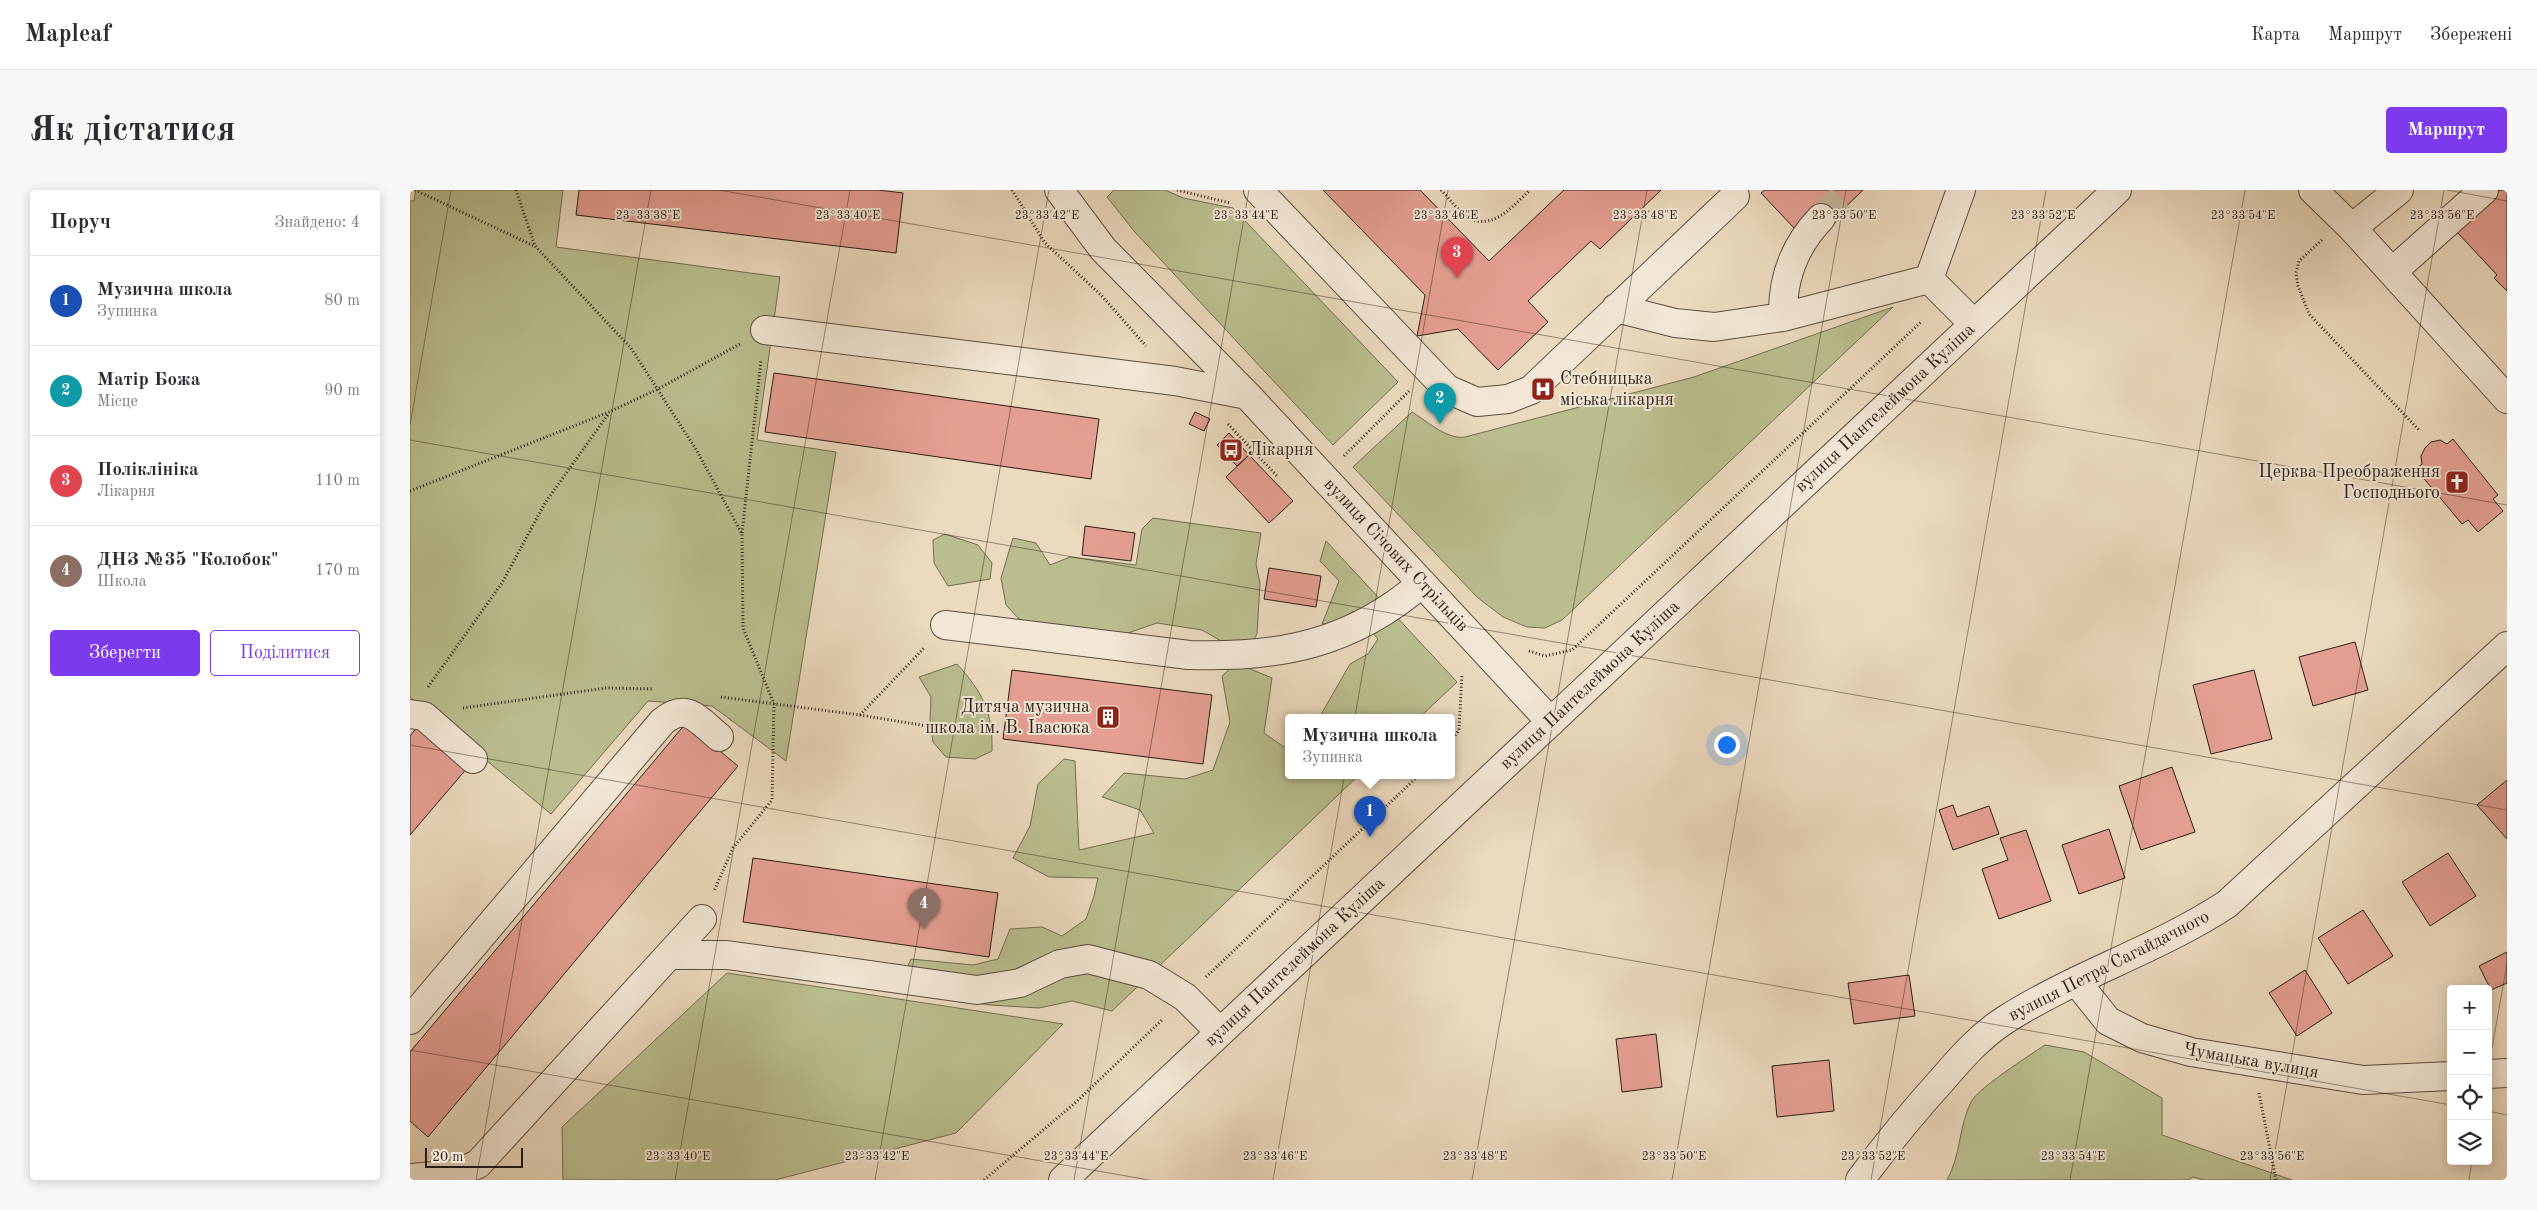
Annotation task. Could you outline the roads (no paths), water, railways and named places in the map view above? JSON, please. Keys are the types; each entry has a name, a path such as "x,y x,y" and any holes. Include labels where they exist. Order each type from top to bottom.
{"street":[{"path":"1929,280 1961,190"},
{"name":"вулиця Пантелеймона Куліша","path":"1063,1180 2117,190"},
{"path":"2313,190 2392,272 2507,399"},
{"path":"2347,224 2399,190"},
{"path":"2392,272 2484,190"},
{"name":"вулиця Січових Стрільців","path":"1063,191 1103,249 1248,395 1551,722"},
{"path":"1261,194 1447,389 1477,402 1508,399 1531,390 1735,196"},
{"path":"1783,318 1782,298 1788,268 1804,238 1821,218"},
{"path":"1616,308 1675,323 1714,327 1783,318 1929,280"},
{"path":"1929,280 1974,324"},
{"path":"765,330 1175,381 1248,395"},
{"path":"945,625 1189,655 1229,656 1277,652 1327,640 1366,624 1397,605 1422,583"},
{"name":"вулиця Петра Сагайдачного","path":"1860,1180 1902,1124 1970,1048 2004,1021 2076,981 2197,924 2227,904 2507,646"},
{"path":"410,1020 662,722 672,714 680,711 688,712 719,737"},
{"path":"410,714 424,716 473,760"},
{"path":"410,1178 456,1174 478,1164 702,919"},
{"path":"670,955 727,955 977,990 1020,982 1060,964 1088,959 1149,975 1185,998 1220,1032"},
{"name":"Чумацька вулиця","path":"2076,981 2108,1021 2142,1038 2191,1052 2363,1080 2447,1076"},
{"path":"2492,1074 2507,1073"}],"tunnel":[{"path":"1821,218 1850,190"}],"place":[{"name":"Поліклініка","path":"1457,278"},
{"name":"Стебницька міська лікарня","path":"1543,389"},
{"name":"Матір Божа","path":"1440,424"},
{"name":"Лікарня","path":"1231,450"},
{"name":"Церква Преображення Господнього","path":"2457,482"},
{"name":"Дитяча музична школа ім. В. Івасюка","path":"1108,717"},
{"name":"Музична школа","path":"1370,837"},
{"name":"ДНЗ №35 \"Колобок\"","path":"924,929"}]}
